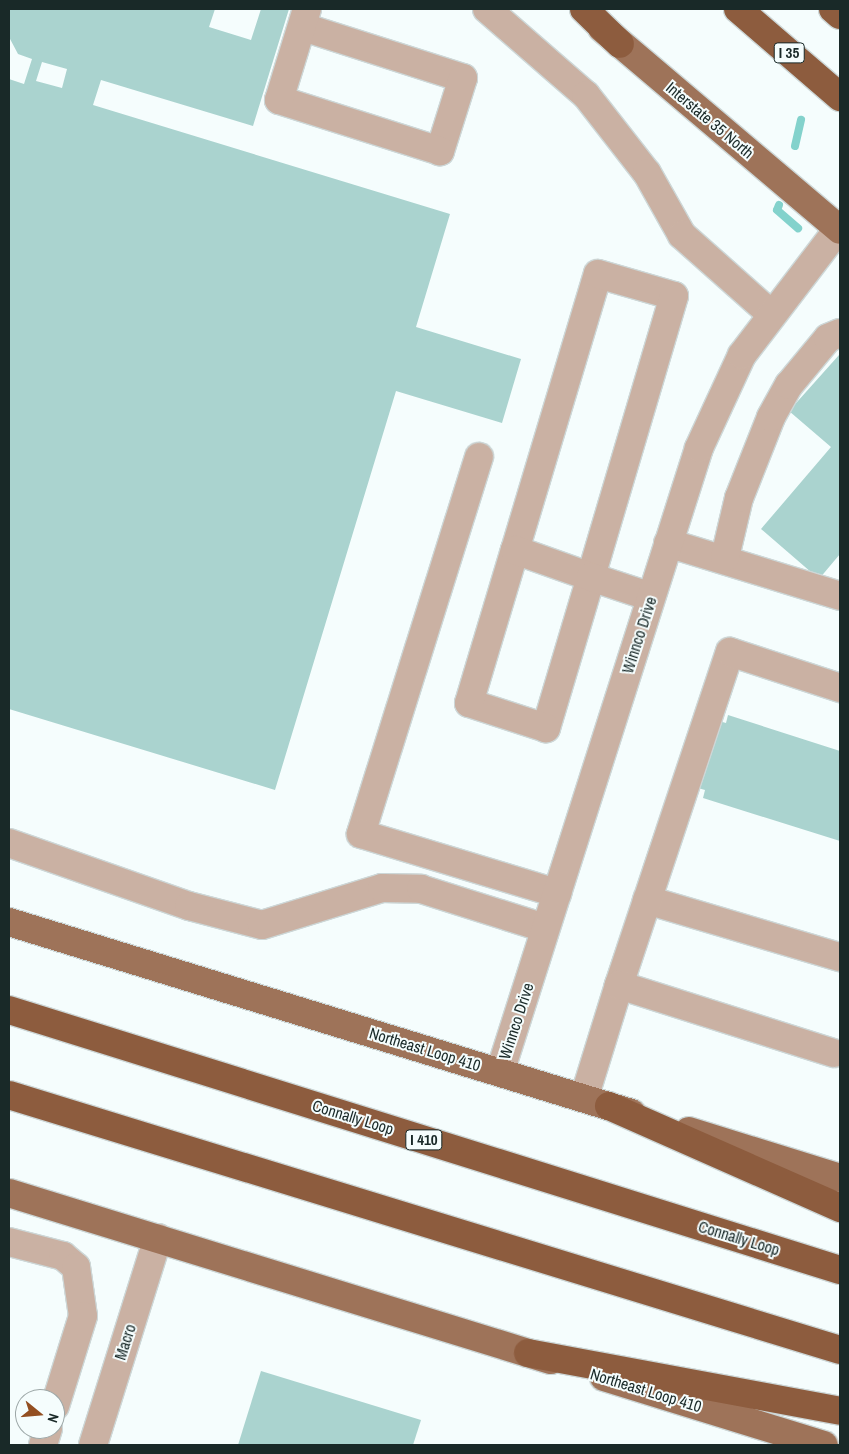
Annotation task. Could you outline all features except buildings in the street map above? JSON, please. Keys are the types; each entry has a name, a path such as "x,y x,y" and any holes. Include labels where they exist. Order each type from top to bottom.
{"highway":[{"path":"582,9 620,44"},
{"name":"I 35","path":"738,9 840,97"},
{"path":"833,9 840,15"},
{"name":"Connally Loop","path":"9,1010 840,1270"},
{"path":"9,1094 840,1350"},
{"path":"597,1102 840,1208"},
{"path":"528,1353 840,1411"}],"main road":[{"name":"Interstate 35 North","path":"620,44 840,229"},
{"name":"Northeast Loop 410","path":"9,922 840,1178"},
{"name":"Northeast Loop 410","path":"9,1193 824,1445"}],"street":[{"path":"487,9 586,96 647,173 682,235 770,313"},
{"path":"305,18 463,78 440,151 279,100 305,18"},
{"name":"Winnco Drive","path":"500,1072 668,543 718,400 770,313 840,229"},
{"path":"598,274 674,296 591,577 546,728 469,703 598,274"},
{"path":"725,557 739,498 771,417 789,386 828,338 840,333"},
{"path":"479,456 361,834 557,892"},
{"path":"668,543 725,557 840,596"},
{"path":"515,550 652,597"},
{"path":"597,1102 619,985 730,652 840,688"},
{"path":"9,843 188,906 262,925 382,888 421,889 546,928"},
{"path":"647,900 840,957"},
{"path":"619,985 833,1053"},
{"name":"Macro","path":"93,1445 158,1238"},
{"path":"9,1242 62,1256 76,1267 83,1316 60,1389"}],"waterway":[{"path":"795,146 801,120"},
{"path":"779,205 777,210 798,228"}]}
